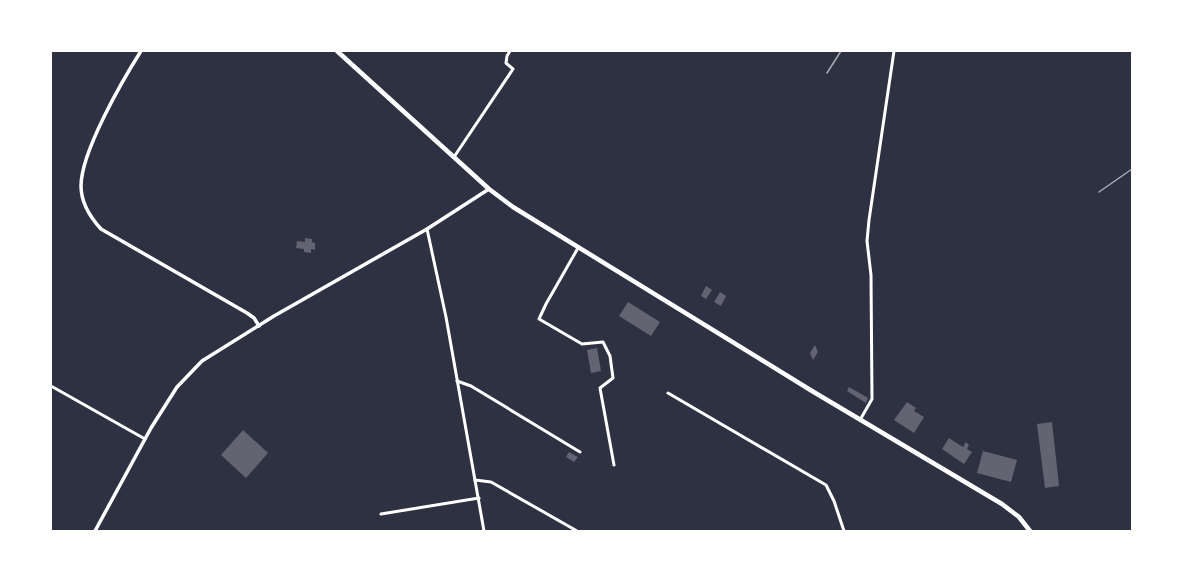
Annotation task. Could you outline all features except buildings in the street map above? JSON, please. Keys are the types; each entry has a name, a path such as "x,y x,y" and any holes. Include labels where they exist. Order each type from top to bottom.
{"main road":[{"path":"337,51 489,189 578,248 860,420 1002,504 1019,517 1030,531"}],"street":[{"path":"141,51 130,68 88,153 82,172 81,188 84,203 92,220 101,229 247,313 254,318 259,326"},
{"path":"454,158 513,69 506,63 507,56 510,51"},
{"path":"860,420 872,399 871,275 867,241 894,51"},
{"path":"95,531 146,439 184,378 212,354 427,229 489,189"},
{"path":"427,229 446,317 484,531"},
{"path":"578,248 546,304 540,319 582,344 602,342 610,356 612,378 600,388 614,465"},
{"path":"457,381 471,386 580,452"},
{"path":"51,386 146,439"},
{"path":"668,393 826,485 834,501 844,531"},
{"path":"475,480 491,482 577,531"},
{"path":"381,514 479,498"},
{"path":"1025,524 1025,531"}],"railway":[{"path":"827,73 841,51"},
{"path":"1099,192 1132,169"}]}
